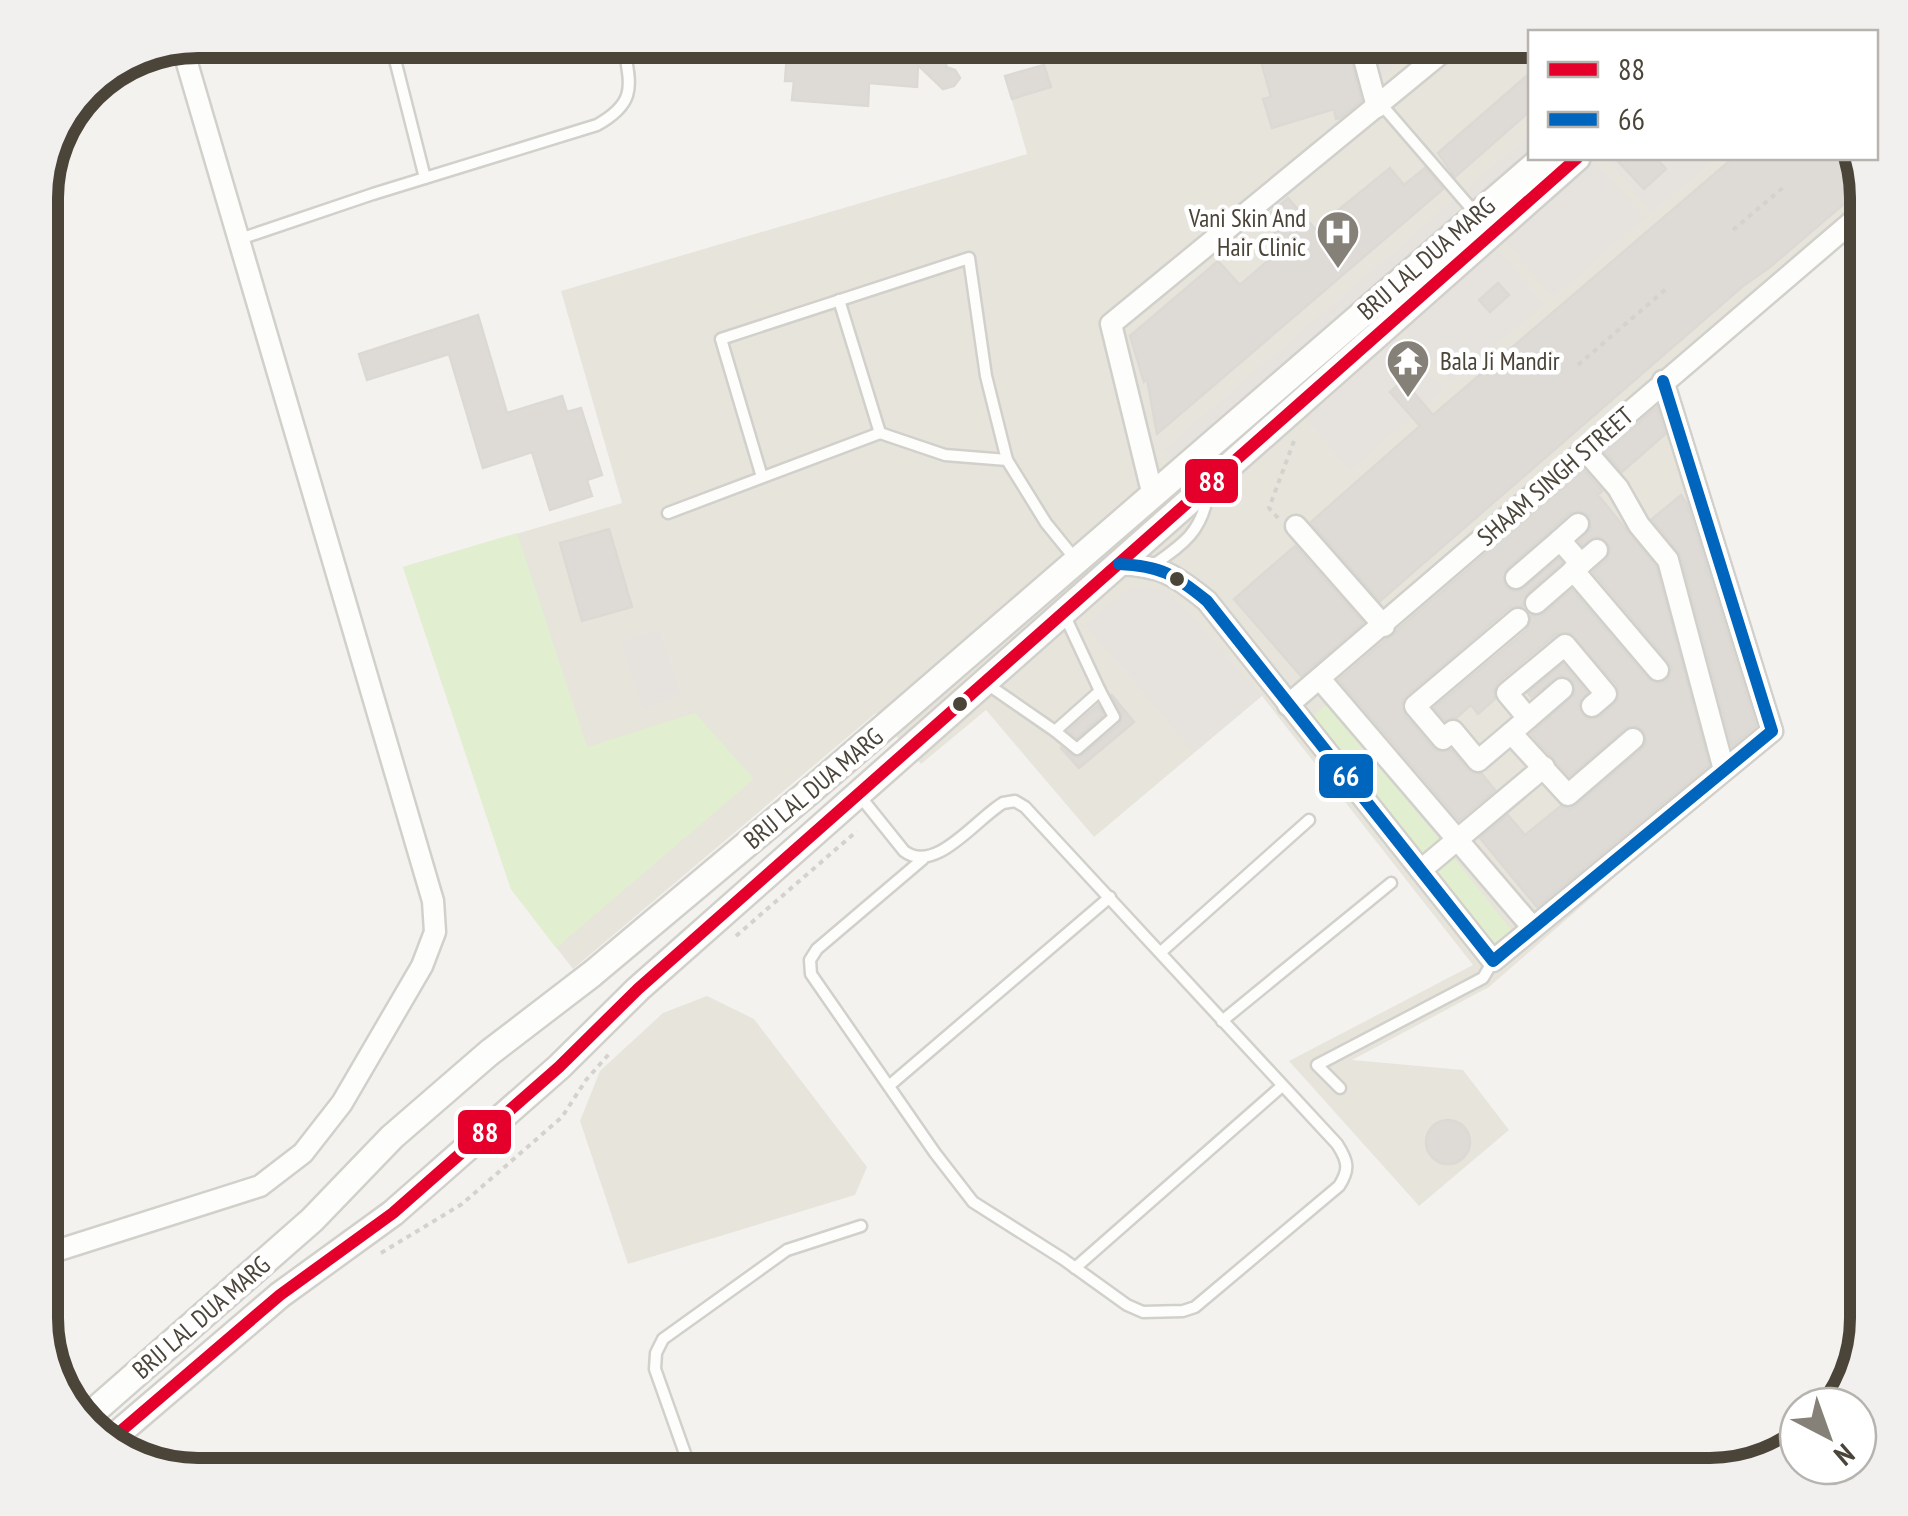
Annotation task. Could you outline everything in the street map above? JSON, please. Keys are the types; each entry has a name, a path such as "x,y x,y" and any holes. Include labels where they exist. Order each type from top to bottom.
{"street":[{"path":"1364,57 1379,106"},
{"path":"1152,496 1111,324 1437,57"},
{"path":"58,1250 260,1186 304,1153 342,1103 386,1031 422,966 435,932 433,902 186,58"},
{"name":"BRIJ LAL DUA MARG","path":"93,1411 312,1220 392,1137 489,1053 607,962 1542,160"},
{"name":"BRIJ LAL DUA MARG","path":"118,1433 280,1295 394,1212 559,1067 638,989 1575,160"},
{"name":"SHAAM SINGH STREET","path":"1288,706 1850,223"},
{"path":"1118,564 1152,566 1206,601 1493,961 1772,731 1663,381"},
{"path":"1585,450 1618,488 1639,525 1668,560 1724,770"},
{"path":"1516,578 1578,524"},
{"path":"1289,525 1384,626"},
{"path":"1560,540 1584,562 1658,670"},
{"path":"1536,603 1584,562"},
{"path":"1518,619 1414,706 1443,739 1452,731 1478,761 1562,689"},
{"path":"1528,718 1507,693 1565,645 1606,694 1592,706"},
{"path":"1320,679 1533,928"},
{"path":"1511,732 1568,794 1634,739"},
{"path":"1421,870 1544,767"}],"lane":[{"path":"394,57 425,178"},
{"path":"239,240 597,125 618,113 628,100 626,57"},
{"path":"1379,106 1477,214"},
{"path":"762,477 721,338 969,258 986,376 1007,460 1046,523 1077,561"},
{"path":"839,300 880,433"},
{"path":"668,512 880,433 944,456 1007,460"},
{"path":"1152,566 1184,543 1204,517 1210,483"},
{"path":"985,683 1077,748 1114,717 1063,614"},
{"path":"1055,731 1100,691"},
{"path":"858,794 904,851 923,860"},
{"path":"1015,801 1025,807 1337,1144 1347,1160 1347,1173 1339,1186 1212,1295 1183,1311 1143,1312 1127,1305 973,1202 811,974 810,960 816,949 923,860 940,853 991,810 1015,801"},
{"path":"1161,952 1309,820"},
{"path":"1222,1021 1391,883"},
{"path":"890,1084 1110,898"},
{"path":"1340,1088 1317,1065 1483,978 1493,961"},
{"path":"1075,1268 1282,1086"},
{"path":"687,1458 655,1369 656,1353 663,1339 788,1250 860,1226"}],"path":[{"path":"1733,230 1786,185"},
{"path":"1578,366 1666,288"},
{"path":"1289,525 1269,508 1294,441 1302,434"}],"shaded area":[{"path":"1042,57 1528,57 1528,160 1846,161 1850,234 1671,384 1783,730 1489,987 1352,1060 1463,1070 1509,1130 1419,1206 1289,1061 1473,965 1262,696 1094,837 986,710 921,764 876,713 573,969 511,889 403,567 622,503 561,291 1027,154 1005,76 1044,65"},
{"path":"1370,57 1405,57 1376,80"},
{"path":"1528,136 1528,160 1478,203 1467,189"},
{"path":"1593,160 1645,218 1553,297 1502,238"},
{"path":"1608,160 1713,160 1652,212"},
{"path":"1453,201 1465,215 1176,464 1164,449"},
{"path":"1494,245 1544,304 1452,383 1401,325"},
{"path":"1391,330 1443,390 1350,470 1299,410"},
{"path":"1129,589 1168,591 1261,696 1194,752 1086,625"},
{"path":"659,629 681,695 644,709 621,642"},
{"path":"707,996 754,1019 867,1167 855,1195 628,1264 580,1121 600,1071 663,1013"}],"green space":[{"path":"517,533 587,747 695,713 754,779 556,948 511,889 403,567"},
{"path":"1327,704 1440,840 1422,855 1310,718"},
{"path":"1453,857 1513,932 1492,948 1432,873"}],"building":[{"path":"787,57 947,57 946,67 955,70 960,78 954,86 943,89 918,65 917,87 869,83 868,106 792,100 794,81 785,81"},
{"path":"1260,57 1350,57 1361,101 1340,118 1336,119 1334,109 1272,128 1263,99 1271,97"},
{"path":"1044,65 1051,87 1012,99 1005,76"},
{"path":"1528,75 1528,113 1455,177 1438,153"},
{"path":"1617,160 1658,160 1666,169 1644,189"},
{"path":"1731,160 1846,160 1850,199 1743,286 1380,601 1311,522 1420,426 1390,392 1403,380 1433,415"},
{"path":"1390,168 1404,185 1425,168 1443,189 1157,434 1147,379 1144,382 1130,336 1218,261 1240,285 1285,246 1264,219 1288,198 1315,229"},
{"path":"1498,283 1509,295 1490,312 1479,300"},
{"path":"478,315 507,413 562,396 567,412 581,408 602,475 587,480 592,496 550,510 532,452 483,468 449,354 367,380 359,354"},
{"path":"1657,407 1665,434 1622,472 1605,452"},
{"path":"1584,470 1602,491 1598,495 1656,566 1709,765 1537,907 1480,838 1508,815 1525,835 1561,806 1570,809 1577,805 1642,749 1646,743 1644,731 1637,726 1625,728 1569,776 1531,734 1575,694 1573,681 1560,675 1531,697 1528,693 1563,664 1587,692 1578,708 1587,719 1600,717 1618,699 1617,685 1569,632 1556,634 1498,682 1495,699 1478,714 1471,705 1456,718 1445,720 1434,708 1527,630 1531,616 1544,614 1572,590 1648,679 1660,684 1668,680 1672,668 1668,661 1593,572 1607,560 1611,548 1600,537 1582,545 1579,541 1591,529 1589,516 1581,511 1570,513 1507,568 1503,582 1506,588 1518,592 1559,559 1562,563 1527,593 1523,606 1509,608 1402,700 1404,714 1433,748 1439,752 1451,750 1468,770 1482,774 1495,790 1459,820 1339,680"},
{"path":"1681,495 1756,726 1732,746 1681,556 1652,519"},
{"path":"609,529 632,607 582,621 560,543"},
{"path":"1295,546 1363,623 1301,676 1234,599"},
{"path":"1111,694 1134,722 1079,768 1060,747 1080,757 1120,724 1122,714"},
{"path":"1098,705 1103,715 1077,738 1068,731"},
{"path":"1448,1120 1464,1126 1470,1142 1464,1158 1448,1164 1432,1158 1426,1142 1432,1126"}],"transit line":[{"name":"88","path":"118,1433 280,1295 393,1213 559,1067 638,989 1575,160"},
{"name":"66","path":"1119,564 1166,573 1207,601 1493,961 1772,731 1663,381"}],"place":[{"name":"Vani Skin And Hair Clinic","path":"1338,270"},
{"name":"Bala Ji Mandir","path":"1408,399"}]}
